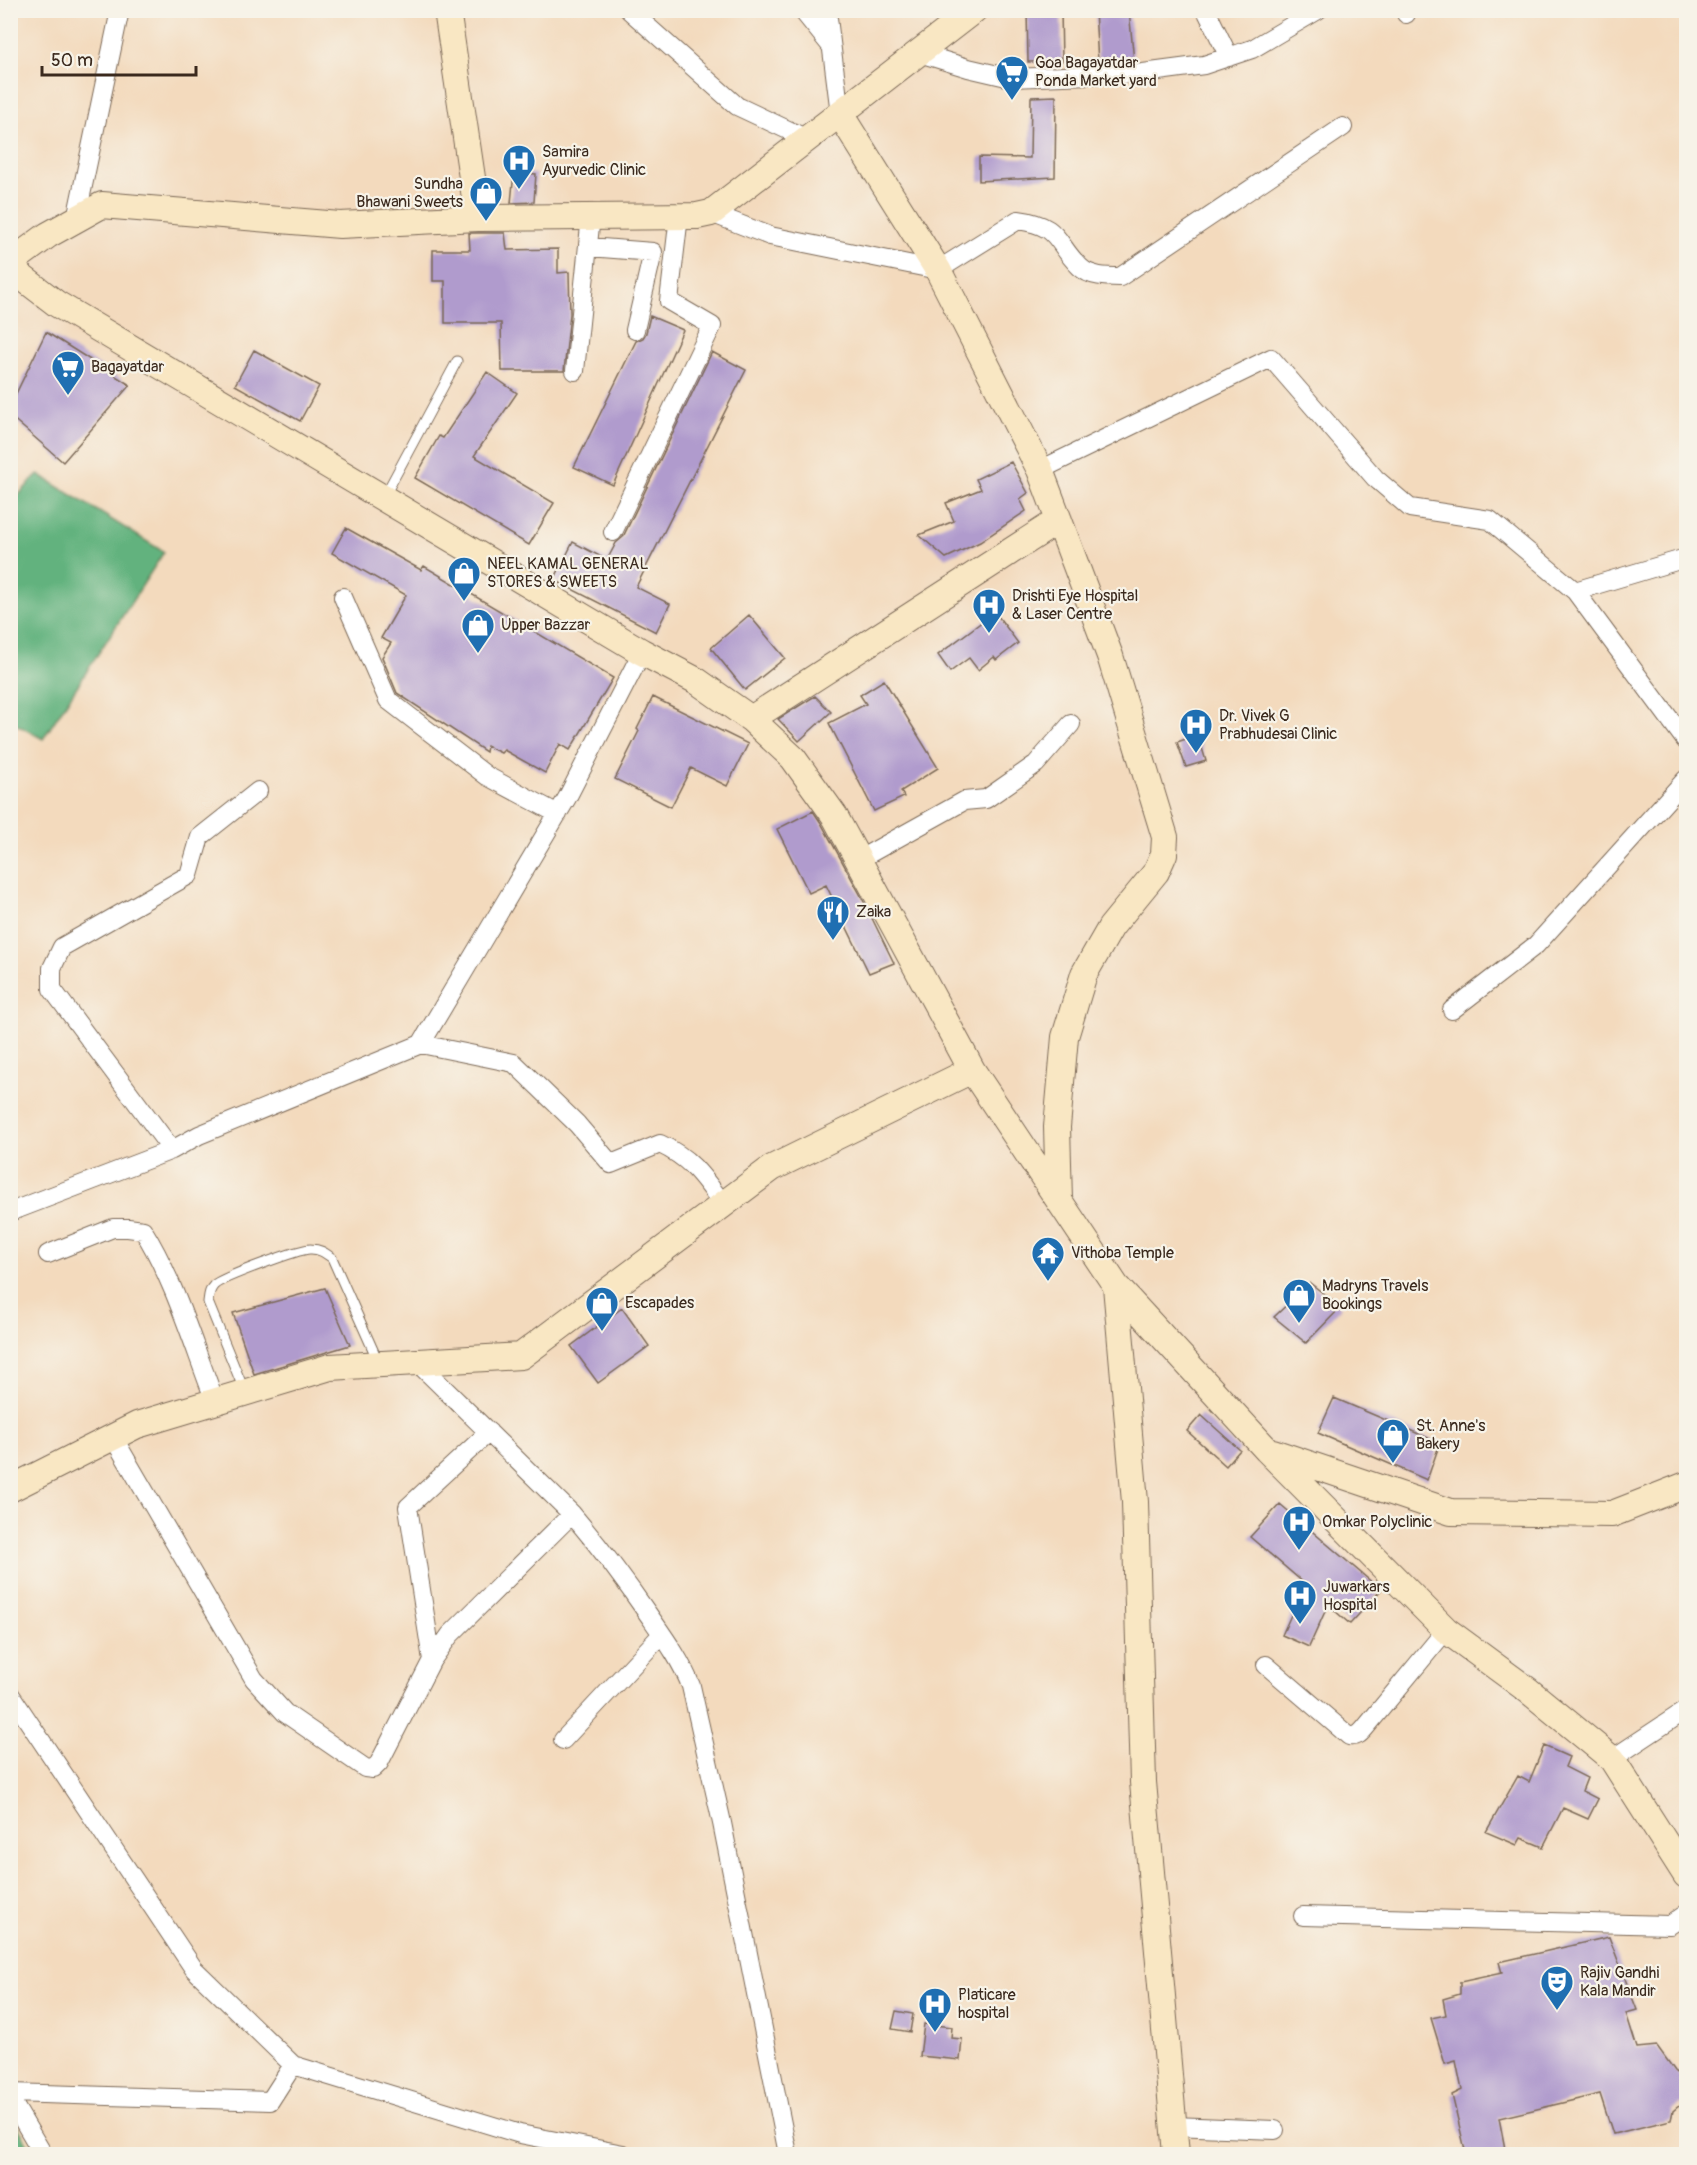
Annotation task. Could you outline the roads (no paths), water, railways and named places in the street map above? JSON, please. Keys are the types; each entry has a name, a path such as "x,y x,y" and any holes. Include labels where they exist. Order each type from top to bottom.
{"street":[{"path":"76,219 120,10"},
{"path":"447,10 478,218"},
{"path":"629,10 736,106 807,139"},
{"path":"802,10 831,46"},
{"path":"827,10 840,114 938,270 1040,470 1110,656 1165,837 1164,854 1156,872 1111,927 1084,974 1065,1037 1057,1127 1059,1201"},
{"path":"10,263 48,235 102,205 340,225 478,218 697,216 711,213 974,10"},
{"path":"1206,10 1229,57"},
{"path":"919,53 1011,78 1143,73 1204,65 1229,57 1252,48 1318,10"},
{"path":"711,213 770,236 938,270 1018,220 1033,222 1052,231 1081,268 1100,276 1120,277 1344,127"},
{"path":"575,371 591,216"},
{"path":"614,532 712,326 669,301 679,216"},
{"path":"589,247 653,252 635,330"},
{"path":"10,268 57,304 642,652 698,681 751,719 793,758 834,815 972,1070 1116,1286 1267,1450 1446,1630 1529,1691 1612,1759 1686,1875"},
{"path":"1040,470 1271,358 1375,478 1410,508 1490,520 1575,591 1686,741"},
{"path":"751,719 1059,520"},
{"path":"1575,591 1686,558"},
{"path":"343,597 388,700 487,776 558,814"},
{"path":"421,1044 558,814 642,652"},
{"path":"858,860 964,801 986,799 1036,764 1071,724"},
{"path":"1452,1010 1536,945 1686,779"},
{"path":"172,1150 52,989 52,968 62,947 189,876 200,837 258,791"},
{"path":"10,1212 172,1150 199,1135 421,1044 514,1063 577,1124 611,1164 660,1144 696,1168 723,1204"},
{"path":"10,1489 137,1425 330,1367 520,1356 772,1168 972,1070"},
{"path":"48,1254 113,1228 143,1230 155,1248 216,1401"},
{"path":"1116,1286 1135,1502 1143,1782 1176,2154"},
{"path":"417,1362 572,1514 613,1563 685,1670 691,1686 722,1823 788,2154"},
{"path":"432,1660 408,1507 489,1432"},
{"path":"113,1437 254,1679 285,1713 365,1768 373,1769 379,1763 432,1660 450,1635 572,1514"},
{"path":"1267,1450 1452,1512 1612,1514 1686,1485"},
{"path":"1266,1665 1349,1736 1354,1737 1365,1728 1446,1630"},
{"path":"563,1740 662,1634"},
{"path":"10,1694 194,1969 293,2065 520,2134 623,2154"},
{"path":"1612,1759 1686,1710"},
{"path":"1303,1916 1670,1925 1686,1914"},
{"path":"10,2093 270,2101 293,2065"},
{"path":"10,2098 43,2154"},
{"path":"1173,2126 1275,2130"}],"lane":[{"path":"384,497 457,361"},
{"path":"245,1392 208,1302 209,1293 215,1283 308,1248 322,1251 332,1258 379,1364"}],"place":[{"name":"Goa Bagayatdar Ponda Market yard","path":"1012,101"},
{"name":"Samira Ayurvedic Clinic","path":"519,190"},
{"name":"Sundha Bhawani Sweets","path":"486,222"},
{"name":"Bagayatdar","path":"68,396"},
{"name":"NEEL KAMAL GENERAL STORES & SWEETS","path":"464,602"},
{"name":"Drishti Eye Hospital & Laser Centre","path":"989,634"},
{"name":"Upper Bazzar","path":"478,654"},
{"name":"Dr. Vivek G Prabhudesai Clinic","path":"1196,754"},
{"name":"Zaika","path":"833,941"},
{"name":"Vithoba Temple","path":"1048,1282"},
{"name":"Madryns Travels Bookings","path":"1299,1324"},
{"name":"Escapades","path":"602,1332"},
{"name":"St. Anne's Bakery","path":"1393,1464"},
{"name":"Omkar Polyclinic","path":"1299,1551"},
{"name":"Juwarkars Hospital","path":"1300,1625"},
{"name":"Rajiv Gandhi Kala Mandir","path":"1557,2011"},
{"name":"Platicare hospital","path":"935,2033"}]}
